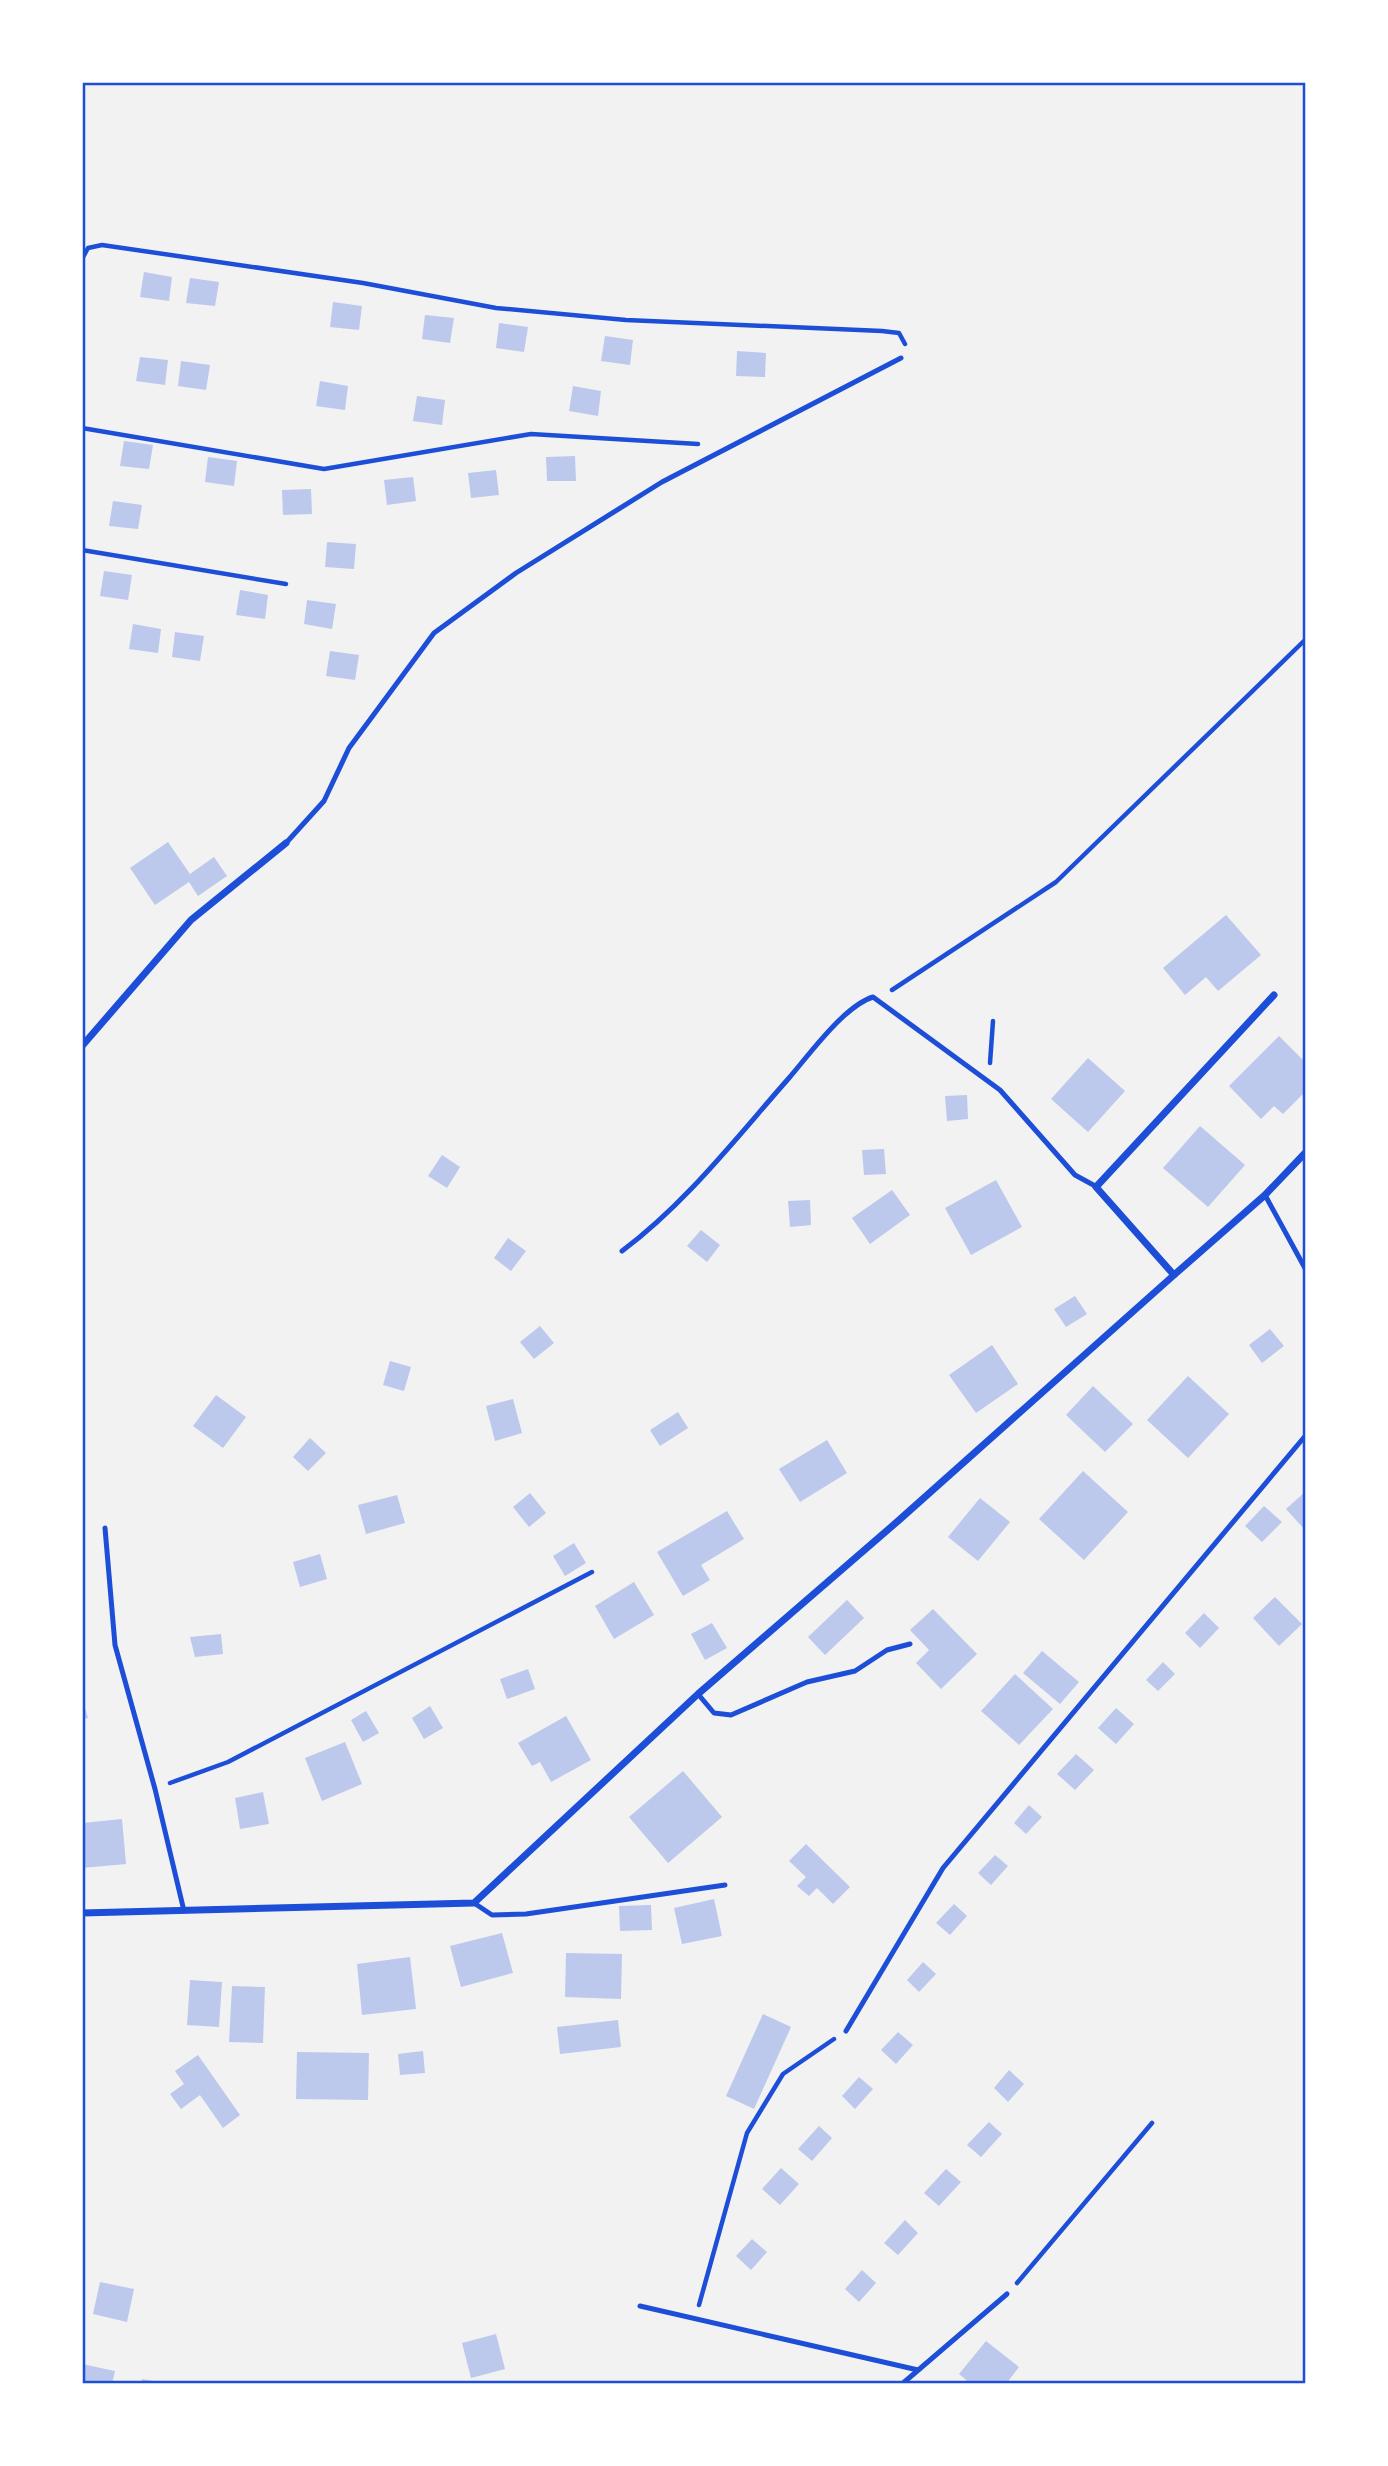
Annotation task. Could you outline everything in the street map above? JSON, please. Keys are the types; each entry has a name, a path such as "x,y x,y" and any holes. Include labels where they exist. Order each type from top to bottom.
{"street":[{"path":"82,1046 191,920 286,843"},
{"path":"1174,1275 1097,1186 1274,995"},
{"path":"82,1913 474,1903 698,1693 898,1521 1265,1195 1306,1152"}],"lane":[{"path":"286,843 324,801 349,748 434,633 516,573 662,482 901,358"},
{"path":"622,1251 658,1224 821,1042 862,1001 873,997 1000,1090 1075,1175 1097,1186"},
{"path":"1265,1195 1306,1270"},
{"path":"846,2031 943,1868 1306,1435"},
{"path":"105,1528 115,1645 155,1789 184,1910"},
{"path":"698,1693 714,1713 732,1715 807,1682 855,1671 887,1650 910,1644"},
{"path":"474,1903 492,1915 526,1914 725,1885"},
{"path":"902,2384 1007,2294"},
{"path":"640,2306 918,2370"}],"path":[{"path":"82,259 88,248 102,245 363,283 496,308 626,320 899,333 905,348 901,358"},
{"path":"82,428 324,469 531,434 697,444 719,452"},
{"path":"82,551 188,566 286,584"},
{"path":"877,1000 1056,882 1306,639"},
{"path":"993,1021 988,1057 1000,1090"},
{"path":"155,1789 228,1762 592,1572"},
{"path":"695,2319 747,2133 783,2074 846,2031"},
{"path":"1007,2294 1152,2123"}],"building":[{"path":"144,272 172,277 169,301 140,297"},
{"path":"190,278 219,282 215,306 186,303"},
{"path":"333,302 362,306 359,330 330,327"},
{"path":"425,315 454,318 450,343 422,339"},
{"path":"499,323 528,327 524,352 496,348"},
{"path":"605,336 633,340 630,365 601,361"},
{"path":"737,351 766,353 765,377 736,376"},
{"path":"140,357 168,360 165,385 136,381"},
{"path":"181,361 210,365 206,390 178,386"},
{"path":"320,381 348,386 345,410 316,406"},
{"path":"573,386 601,391 598,416 569,411"},
{"path":"417,396 445,400 442,425 413,421"},
{"path":"124,441 153,445 149,469 120,466"},
{"path":"575,456 576,481 547,481 546,457"},
{"path":"208,457 237,461 234,486 205,482"},
{"path":"496,470 499,495 471,498 468,473"},
{"path":"413,477 416,501 387,505 384,480"},
{"path":"311,489 312,514 283,515 282,490"},
{"path":"113,501 142,505 138,529 109,526"},
{"path":"327,542 356,544 354,569 325,567"},
{"path":"104,571 132,575 128,600 100,596"},
{"path":"240,590 268,595 265,619 236,615"},
{"path":"307,600 336,604 332,629 304,624"},
{"path":"133,624 161,629 158,653 129,649"},
{"path":"175,632 204,636 200,661 172,657"},
{"path":"330,651 359,655 355,680 326,676"},
{"path":"168,842 190,874 214,857 227,876 198,896 189,882 155,905 130,868"},
{"path":"1226,915 1261,955 1218,991 1206,977 1185,995 1163,968"},
{"path":"1279,1036 1306,1063 1306,1091 1283,1114 1274,1106 1261,1119 1229,1086"},
{"path":"1088,1058 1125,1091 1088,1132 1051,1099"},
{"path":"967,1095 968,1119 947,1121 945,1096"},
{"path":"1200,1126 1245,1165 1208,1207 1163,1168"},
{"path":"884,1149 886,1174 864,1175 862,1150"},
{"path":"442,1155 460,1167 447,1188 428,1176"},
{"path":"996,1180 1022,1227 971,1255 945,1208"},
{"path":"892,1190 910,1215 870,1244 852,1218"},
{"path":"810,1200 811,1225 790,1227 788,1201"},
{"path":"701,1230 720,1245 707,1262 687,1246"},
{"path":"508,1238 526,1251 511,1271 494,1258"},
{"path":"1075,1296 1087,1314 1066,1327 1054,1309"},
{"path":"540,1326 554,1343 534,1359 520,1342"},
{"path":"1270,1329 1284,1346 1262,1363 1249,1345"},
{"path":"992,1345 1018,1384 976,1413 949,1375"},
{"path":"390,1361 411,1367 404,1391 383,1385"},
{"path":"1188,1376 1229,1414 1188,1458 1147,1420"},
{"path":"1093,1386 1133,1424 1105,1452 1066,1415"},
{"path":"216,1395 246,1417 223,1448 193,1426"},
{"path":"513,1399 522,1433 495,1441 486,1406"},
{"path":"678,1412 688,1428 660,1446 650,1430"},
{"path":"310,1438 326,1453 308,1471 293,1457"},
{"path":"827,1440 847,1473 800,1502 779,1469"},
{"path":"1083,1471 1128,1512 1084,1560 1039,1519"},
{"path":"1306,1491 1306,1531 1286,1509"},
{"path":"530,1493 546,1513 529,1527 513,1507"},
{"path":"397,1495 405,1523 366,1534 358,1505"},
{"path":"980,1498 1010,1522 978,1561 948,1537"},
{"path":"1264,1506 1282,1522 1262,1542 1245,1526"},
{"path":"727,1511 744,1539 701,1565 710,1580 683,1596 657,1552"},
{"path":"574,1543 586,1563 565,1576 553,1556"},
{"path":"320,1554 327,1579 300,1587 293,1562"},
{"path":"634,1582 654,1615 614,1639 595,1606"},
{"path":"1275,1597 1302,1624 1279,1646 1253,1618"},
{"path":"847,1600 864,1618 825,1655 808,1637"},
{"path":"933,1609 977,1654 941,1689 916,1663 929,1650 910,1630"},
{"path":"1204,1613 1219,1628 1200,1648 1185,1633"},
{"path":"712,1623 727,1648 705,1660 691,1634"},
{"path":"221,1634 223,1654 195,1657 190,1637"},
{"path":"1042,1651 1079,1682 1060,1704 1023,1673"},
{"path":"1163,1662 1175,1674 1158,1691 1146,1680"},
{"path":"528,1669 535,1689 507,1699 500,1679"},
{"path":"1015,1674 1053,1709 1019,1745 981,1711"},
{"path":"82,1698 88,1718 82,1719"},
{"path":"430,1706 443,1728 424,1739 412,1718"},
{"path":"1116,1708 1134,1724 1116,1744 1098,1728"},
{"path":"366,1711 379,1733 363,1742 351,1720"},
{"path":"566,1716 591,1760 551,1782 540,1762 532,1766 518,1743"},
{"path":"345,1742 362,1784 322,1801 305,1758"},
{"path":"1076,1754 1094,1770 1075,1790 1057,1774"},
{"path":"683,1771 722,1817 668,1863 629,1817"},
{"path":"263,1792 269,1824 240,1829 235,1798"},
{"path":"1029,1805 1042,1817 1026,1834 1014,1823"},
{"path":"122,1819 126,1864 82,1868 82,1823"},
{"path":"806,1844 850,1887 833,1904 817,1888 809,1896 797,1886 806,1877 789,1861"},
{"path":"995,1855 1008,1866 991,1885 978,1873"},
{"path":"714,1899 722,1936 682,1944 674,1908"},
{"path":"954,1904 967,1916 950,1935 936,1923"},
{"path":"651,1905 652,1930 620,1931 619,1906"},
{"path":"502,1933 513,1973 461,1987 450,1946"},
{"path":"566,1953 622,1954 621,1999 565,1997"},
{"path":"410,1957 416,2009 362,2015 357,1964"},
{"path":"923,1962 936,1974 919,1992 907,1980"},
{"path":"190,1980 222,1982 219,2027 187,2025"},
{"path":"232,1986 265,1987 263,2043 229,2042"},
{"path":"763,2014 791,2027 754,2109 726,2096"},
{"path":"618,2020 621,2047 560,2054 557,2027"},
{"path":"898,2032 913,2045 896,2064 881,2050"},
{"path":"423,2051 425,2073 400,2075 398,2054"},
{"path":"297,2052 369,2053 368,2100 296,2099"},
{"path":"198,2055 240,2115 223,2128 200,2095 181,2109 170,2094 184,2084 175,2071"},
{"path":"1009,2070 1024,2084 1008,2102 994,2088"},
{"path":"859,2077 873,2089 855,2109 842,2096"},
{"path":"989,2122 1002,2134 981,2157 967,2145"},
{"path":"819,2126 832,2138 812,2161 798,2149"},
{"path":"781,2168 799,2184 780,2205 762,2189"},
{"path":"946,2169 961,2182 939,2206 924,2193"},
{"path":"905,2220 918,2233 898,2255 884,2243"},
{"path":"752,2239 767,2252 751,2270 736,2256"},
{"path":"862,2270 876,2283 859,2302 845,2289"},
{"path":"100,2282 134,2289 127,2322 93,2314"},
{"path":"496,2334 505,2369 471,2378 462,2343"},
{"path":"986,2341 1019,2367 1006,2384 971,2384 959,2374"},
{"path":"82,2364 115,2371 112,2384 82,2384"},
{"path":"142,2379 160,2382 160,2384 141,2384"}]}
